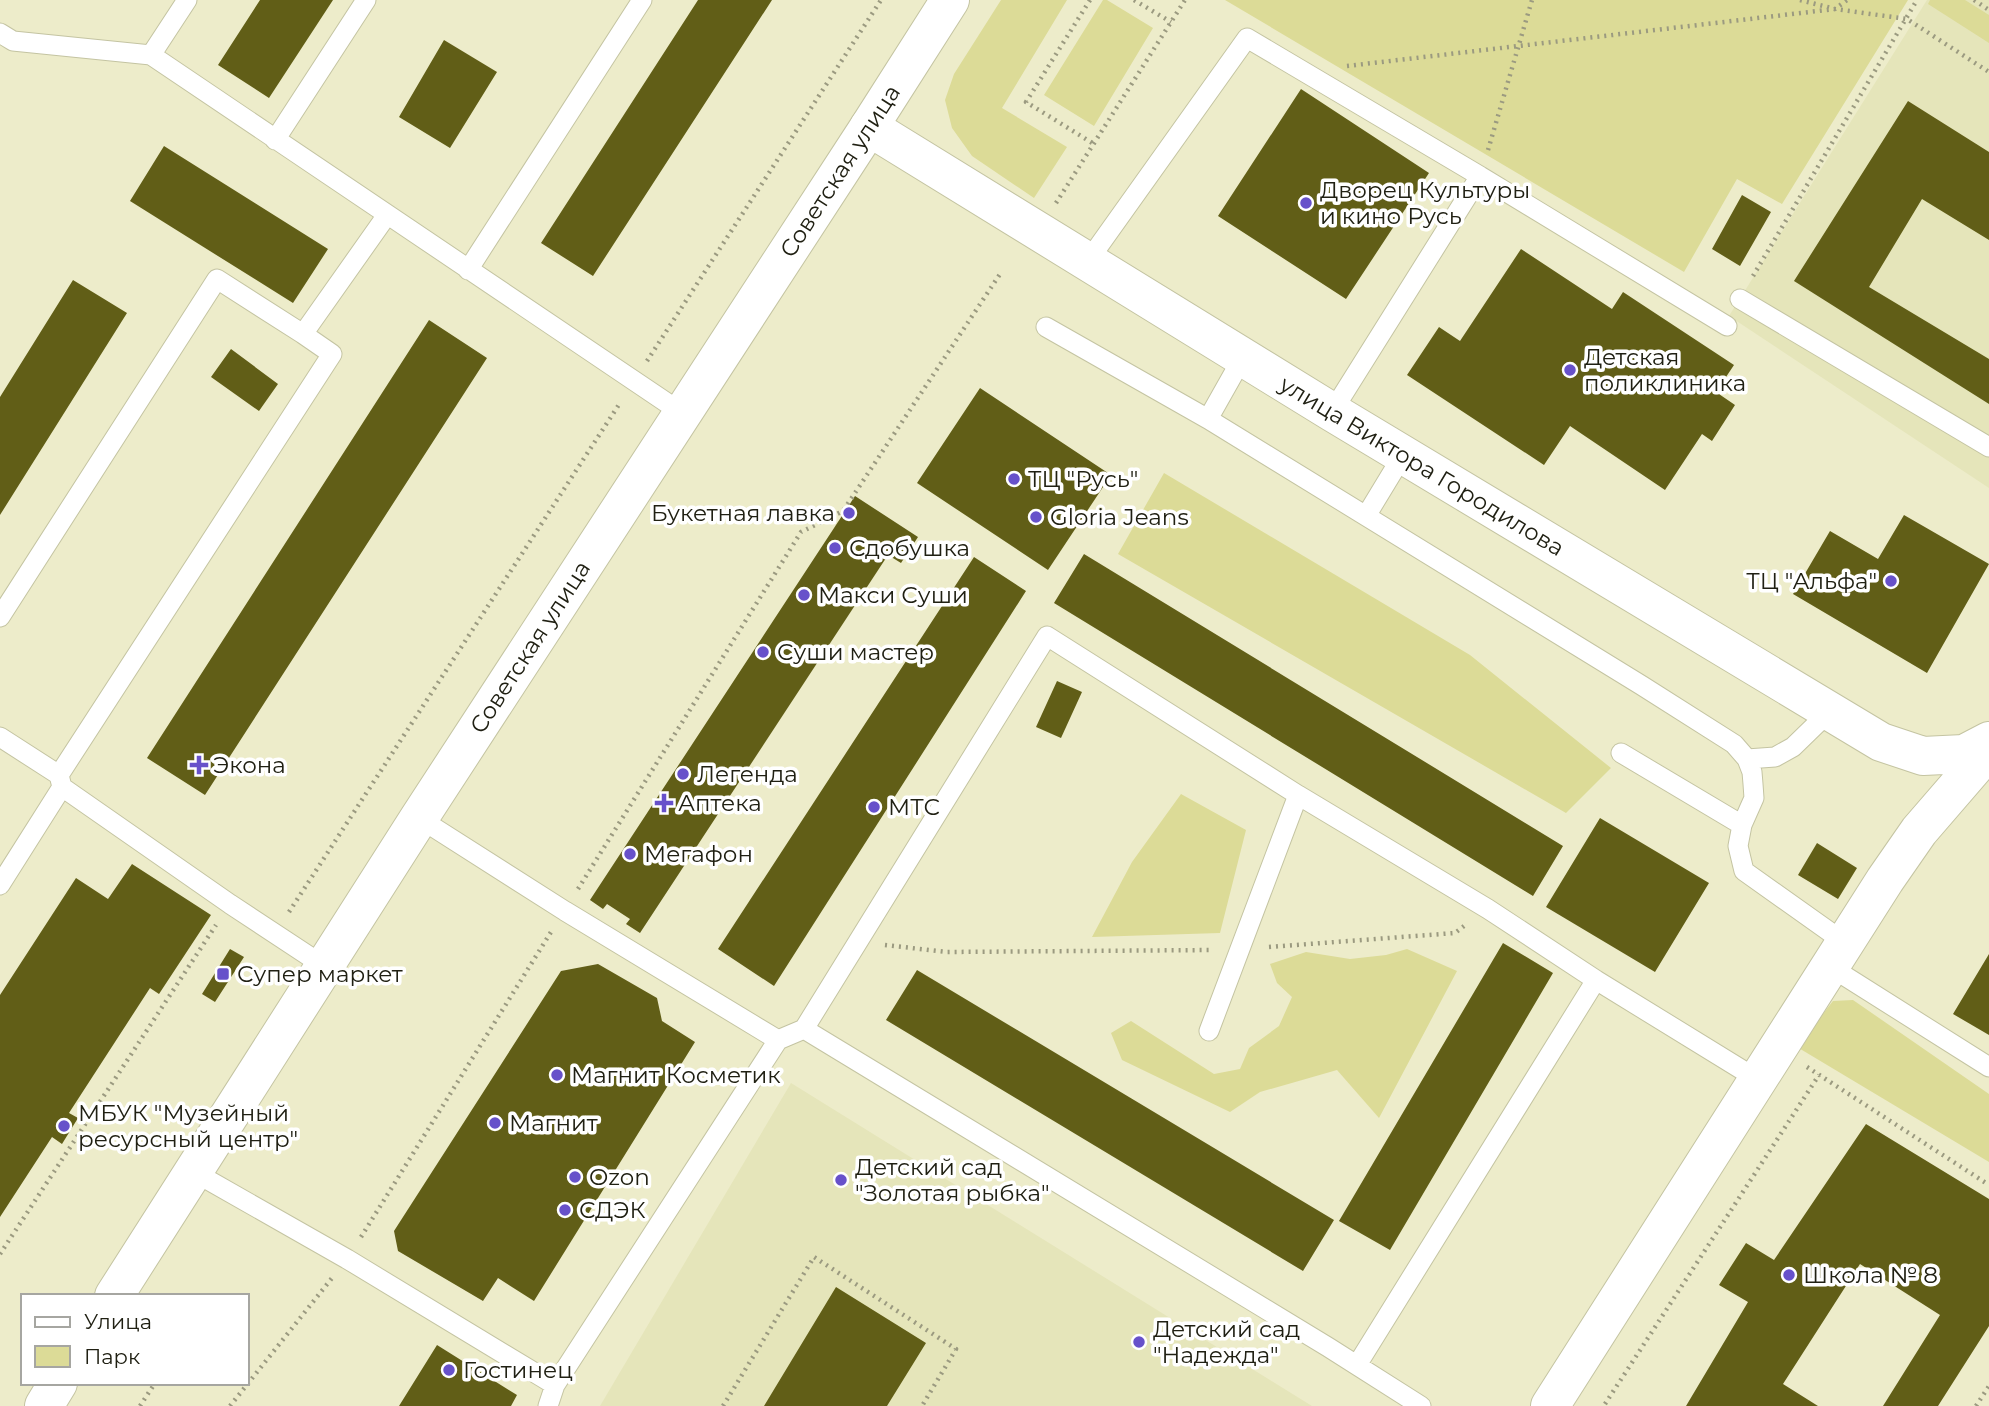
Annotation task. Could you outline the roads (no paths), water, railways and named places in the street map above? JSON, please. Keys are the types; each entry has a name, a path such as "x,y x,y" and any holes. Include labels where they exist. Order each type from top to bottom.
{"street":[{"name":"Советская улица","path":"115,1294 419,818 950,0"},
{"name":"улица Виктора Городилова","path":"869,127 1243,358 1881,742 1923,756 1964,754 1989,741"},
{"path":"1550,1406 1837,954 1919,831 1989,750"},
{"path":"44,1406 57,1385"}],"lane":[{"path":"151,55 187,0"},
{"path":"275,140 366,0"},
{"path":"468,270 642,0"},
{"path":"0,33 13,41 151,55 682,413"},
{"path":"1088,261 1247,38 1727,326"},
{"path":"1332,412 1480,176"},
{"path":"303,334 387,215"},
{"path":"0,617 217,279 332,354 61,781 0,885"},
{"path":"1740,299 1989,447"},
{"path":"1046,327 1208,419 1734,744 1747,759 1752,772 1754,798 1742,825 1738,846 1744,871 1837,954 1989,1067"},
{"path":"1208,419 1243,358"},
{"path":"1366,516 1403,455"},
{"path":"548,1406 555,1385 778,1040 804,1029 1047,636 1297,794 1488,909 1596,980 1767,1064"},
{"path":"1747,759 1775,757 1793,747 1829,711"},
{"path":"0,737 230,904 324,966"},
{"path":"1621,753 1742,825"},
{"path":"1209,1031 1297,794"},
{"path":"419,818 565,911 778,1040"},
{"path":"1357,1365 1596,980"},
{"path":"804,1029 1421,1406"},
{"path":"194,1172 347,1259 555,1385"}],"place":[{"name":"Дворец Культуры и кино Русь","path":"1306,203"},
{"name":"Детская поликлиника","path":"1570,370"},
{"name":"ТЦ \"Русь\"","path":"1014,479"},
{"name":"Букетная лавка","path":"849,513"},
{"name":"Gloria Jeans","path":"1036,517"},
{"name":"Сдобушка","path":"835,548"},
{"name":"ТЦ \"Альфа\"","path":"1891,581"},
{"name":"Макси Суши","path":"804,595"},
{"name":"Суши мастер","path":"763,652"},
{"name":"Экона","path":"199,765"},
{"name":"Легенда","path":"683,774"},
{"name":"Аптека","path":"664,803"},
{"name":"МТС","path":"874,807"},
{"name":"Мегафон","path":"630,854"},
{"name":"Супер маркет","path":"223,974"},
{"name":"Магнит Косметик","path":"557,1075"},
{"name":"Магнит","path":"495,1123"},
{"name":"МБУК \"Музейный ресурсный центр\"","path":"64,1126"},
{"name":"Ozon","path":"575,1177"},
{"name":"Детский сад \"Золотая рыбка\"","path":"841,1180"},
{"name":"СДЭК","path":"565,1210"},
{"name":"Школа № 8","path":"1789,1275"},
{"name":"Детский сад \"Надежда\"","path":"1139,1342"},
{"name":"Гостинец","path":"449,1370"}]}
